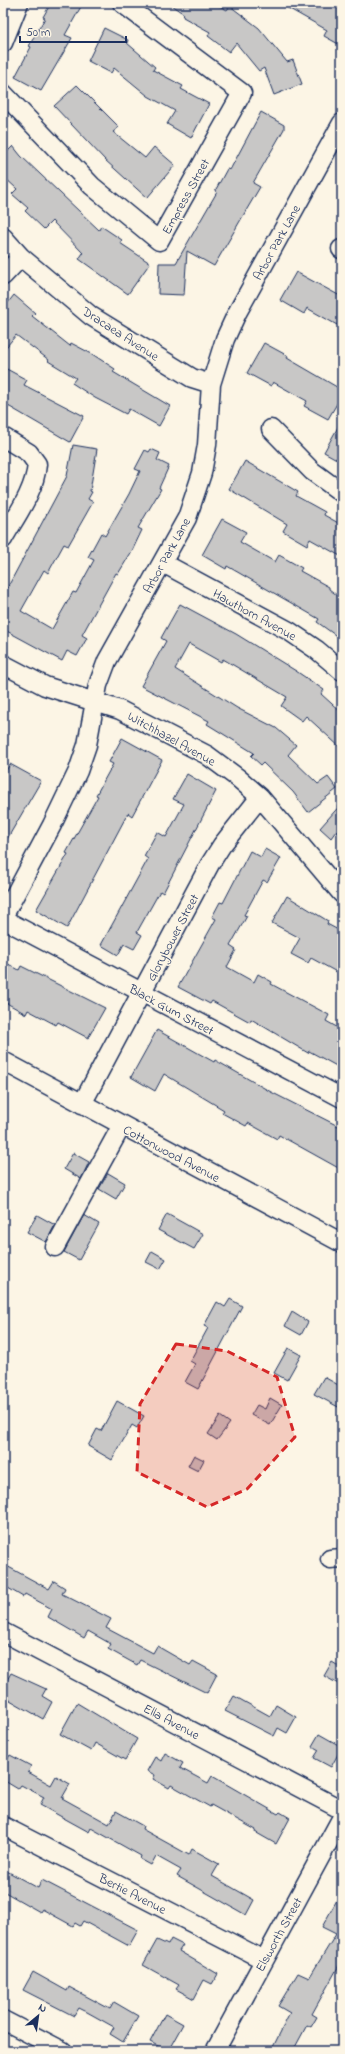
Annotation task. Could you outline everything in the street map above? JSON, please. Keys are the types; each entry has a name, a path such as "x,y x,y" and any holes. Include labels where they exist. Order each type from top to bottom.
{"street":[{"path":"3,43 19,3"},
{"name":"Empress Street","path":"3,93 92,186 159,241 242,93 122,3"},
{"name":"Arbor Park Lane","path":"3,918 78,771 87,745 95,702 101,677 107,661 187,518 202,473 211,384 225,340 237,313 342,123"},
{"name":"Dracaea Avenue","path":"3,237 21,257 91,316 192,378 211,384"},
{"path":"3,276 21,257"},
{"path":"272,429 312,472 342,493"},
{"path":"3,437 29,453 37,464 36,477 3,539"},
{"name":"Hawthorn Avenue","path":"163,563 289,631 317,650 342,671"},
{"name":"Witchhazel Avenue","path":"3,664 45,686 120,710 207,756 238,778 260,797 277,815 342,894"},
{"name":"Glorybower Street","path":"82,1104 222,845 260,797"},
{"name":"Black Gum Street","path":"3,918 342,1098"},
{"name":"Cottonwood Avenue","path":"3,1061 342,1243"},
{"path":"55,1248 122,1125"},
{"name":"Ella Avenue","path":"3,1632 342,1810"},
{"name":"Elsworth Street","path":"215,2051 342,1817"},
{"name":"Bertie Avenue","path":"3,1826 264,1960"},
{"path":"3,2020 63,2051"}],"highlighted area":[{"path":"176,1344 227,1351 277,1377 295,1437 247,1489 207,1507 137,1472 140,1404"}],"building":[{"path":"51,3 83,3 65,35 72,38 41,91 15,77 31,47 29,46 45,18 43,17"},
{"path":"168,3 214,3 227,10 230,6 259,28 287,62 293,60 302,84 274,95 264,68 259,71 236,43 229,52 208,36 210,32 183,17 184,14"},
{"path":"279,3 342,3 342,46 324,36 327,30"},
{"path":"104,28 128,40 127,43 155,67 153,70 183,86 181,89 209,104 191,138 167,124 175,111 148,96 114,68 111,73 88,61"},
{"path":"77,85 119,127 113,132 145,158 154,147 175,165 147,198 105,160 54,106"},
{"path":"261,112 284,125 284,129 253,183 260,187 214,266 187,251 184,295 158,294 159,263 176,263 217,192 215,191 227,169 230,170"},
{"path":"13,146 21,156 99,230 101,226 122,240 120,243 150,263 128,294 79,259 83,253 52,221 44,229 25,211 28,208 12,194 17,189 3,176 3,156"},
{"path":"296,272 342,297 342,317 337,325 307,308 304,314 280,300"},
{"path":"14,295 35,313 32,316 70,346 71,343 92,354 115,369 113,372 170,406 159,426 129,409 126,414 95,398 72,383 76,378 48,361 49,360 16,335 3,351 3,309"},
{"path":"264,343 288,356 287,358 342,390 342,395 328,419 304,406 307,401 273,382 271,386 247,373"},
{"path":"3,367 27,380 24,385 84,416 70,442 3,403"},
{"path":"342,420 342,462 324,452"},
{"path":"73,445 97,449 90,491 92,492 88,499 93,502 68,546 64,544 48,573 44,570 21,611 52,629 73,592 76,593 94,560 88,557 101,533 105,536 129,494 140,471 135,469 145,450 149,452 151,449 160,453 157,460 169,466 159,488 161,489 138,528 142,530 132,551 118,574 116,573 82,635 87,638 77,656 67,651 62,661 3,629 3,596 67,476"},
{"path":"245,461 298,492 296,496 325,512 324,515 342,525 342,557 310,539 307,545 283,531 287,524 229,489"},
{"path":"222,519 246,532 240,542 275,562 279,555 302,568 300,571 329,587 329,589 342,599 342,640 317,622 319,619 227,566 226,569 202,555"},
{"path":"180,604 236,634 296,671 324,690 321,694 342,713 342,749 306,716 302,721 281,706 287,697 223,659 221,662 189,644 175,669 237,708 276,728 296,745 288,755 318,784 328,777 337,789 308,812 293,792 263,763 261,765 251,756 254,753 207,724 209,721 141,686 166,641 161,638"},
{"path":"122,738 162,760 132,816 128,813 67,928 36,910 68,854 66,853 98,796 96,795 113,764 109,762"},
{"path":"10,764 41,781 3,846 3,776"},
{"path":"187,774 216,791 163,893 160,891 137,932 142,935 134,949 124,944 118,955 101,945 148,859 144,856 157,832 166,837 184,804 173,799"},
{"path":"342,803 342,836 336,831 331,838 320,828"},
{"path":"265,849 281,858 267,882 263,880 244,915 247,916 230,946 236,950 227,967 254,982 258,974 272,982 271,984 329,1015 326,1021 342,1030 342,1069 309,1051 308,1053 251,1019 250,1022 212,1001 210,1004 178,987 216,919 212,917 220,902 223,903 250,851 261,857"},
{"path":"287,896 328,921 327,924 342,932 342,975 311,958 308,963 291,954 300,938 272,923"},
{"path":"3,961 19,970 21,966 105,1008 88,1038 58,1022 56,1025 28,1010 26,1014 3,1001"},
{"path":"157,1030 214,1062 215,1060 271,1092 342,1128 342,1170 279,1135 277,1139 248,1123 246,1126 222,1113 224,1110 164,1074 155,1091 131,1077"},
{"path":"73,1153 89,1162 81,1179 64,1169"},
{"path":"108,1173 125,1183 116,1199 99,1189"},
{"path":"167,1214 203,1234 194,1249 158,1230"},
{"path":"37,1215 55,1225 46,1242 27,1232"},
{"path":"84,1215 99,1224 79,1260 64,1252"},
{"path":"152,1251 166,1259 160,1269 146,1262"},
{"path":"230,1299 242,1306 198,1389 185,1382 195,1364 190,1361 208,1328 204,1326 217,1302 225,1307"},
{"path":"292,1312 308,1322 301,1335 285,1326"},
{"path":"288,1348 301,1355 287,1380 274,1373"},
{"path":"324,1377 342,1387 342,1409 314,1394"},
{"path":"270,1398 282,1405 270,1425 251,1415 257,1405 265,1409"},
{"path":"117,1401 144,1416 137,1428 132,1425 112,1460 88,1446 97,1429 101,1431"},
{"path":"220,1416 230,1423 217,1440 208,1434"},
{"path":"194,1455 204,1460 198,1471 188,1466"},
{"path":"3,1564 49,1589 54,1581 65,1588 62,1594 111,1619 106,1628 153,1653 157,1646 190,1665 193,1661 217,1674 207,1693 140,1660 137,1665 108,1649 111,1644 88,1631 84,1638 48,1617 52,1609 25,1594 23,1597 3,1585"},
{"path":"332,1662 342,1668 342,1686 324,1676"},
{"path":"11,1673 46,1689 42,1696 52,1702 43,1719 3,1696 3,1687"},
{"path":"234,1696 270,1716 276,1705 296,1717 287,1733 278,1728 274,1736 225,1711"},
{"path":"77,1703 137,1739 125,1760 95,1743 91,1751 60,1734"},
{"path":"319,1734 342,1747 331,1767 314,1758 319,1750 312,1746"},
{"path":"165,1753 183,1763 180,1768 208,1783 212,1776 278,1814 280,1812 290,1818 276,1844 255,1832 256,1830 211,1805 210,1807 171,1785 169,1788 153,1779 155,1775 147,1771 155,1757 161,1761"},
{"path":"10,1755 31,1766 28,1772 51,1785 56,1776 70,1784 62,1798 109,1824 116,1811 143,1826 142,1829 189,1855 192,1849 219,1864 212,1876 254,1900 246,1915 177,1876 181,1870 156,1856 151,1865 140,1859 141,1856 91,1828 89,1832 40,1805 44,1797 21,1785 18,1789 3,1780 3,1756 8,1758"},
{"path":"3,1869 38,1888 42,1880 138,1930 129,1946 83,1921 80,1926 75,1923 73,1926 42,1909 40,1912 3,1891"},
{"path":"342,1891 342,1960 312,2014 317,2017 311,2027 307,2025 293,2051 271,2051 290,2013 278,2006 298,1973 309,1978 336,1934 322,1927"},
{"path":"171,1939 183,1945 179,1951 218,1974 212,1984 204,1980 194,1999 176,1989 179,1985 143,1965 157,1940 168,1945"},
{"path":"33,1972 67,1991 69,1987 110,2009 114,2002 138,2016 123,2042 110,2034 114,2027 87,2012 79,2008 74,2016 23,1990"},
{"path":"165,2014 183,2024 168,2051 150,2042"}]}
